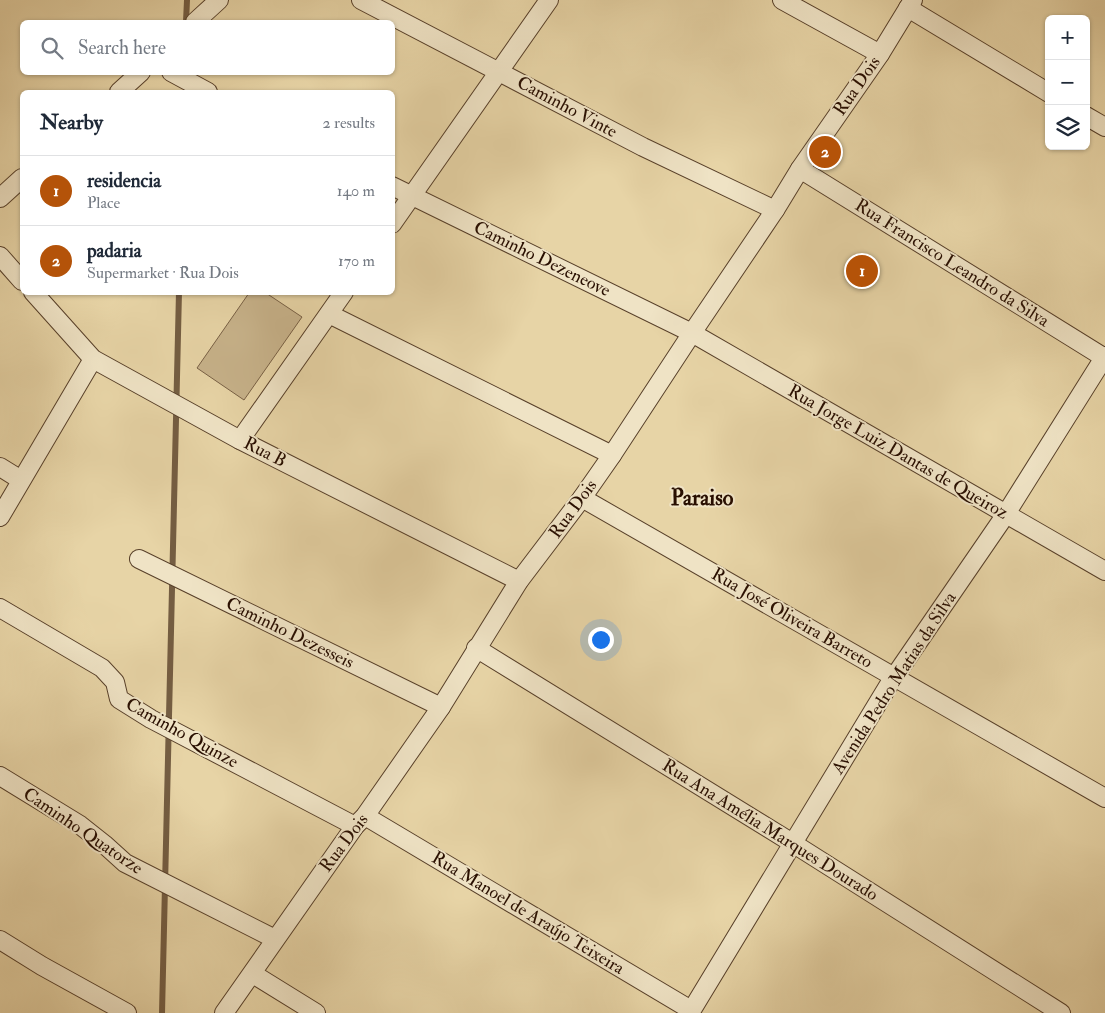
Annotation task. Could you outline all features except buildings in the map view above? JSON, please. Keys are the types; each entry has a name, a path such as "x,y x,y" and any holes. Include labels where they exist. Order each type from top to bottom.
{"street":[{"path":"197,20 218,0"},
{"name":"Caminho Vinte","path":"360,0 643,147 775,210"},
{"path":"395,220 549,0"},
{"path":"782,0 880,54"},
{"path":"910,4 1045,90"},
{"name":"Rua Dois","path":"224,1013 441,707 519,581 582,498 612,454 775,210 800,169 880,54 910,4"},
{"path":"121,90 138,75"},
{"path":"177,75 204,90"},
{"path":"1090,118 1105,127"},
{"name":"Rua Francisco Leandro da Silva","path":"800,169 1105,357"},
{"path":"0,198 20,180"},
{"name":"Caminho Dezeneove","path":"395,187 692,333"},
{"path":"0,256 20,279"},
{"name":"Rua B","path":"36,295 93,359 240,440 519,581"},
{"path":"240,440 342,295"},
{"path":"328,314 612,454"},
{"name":"Rua Jorge Luiz Dantas de Queiroz","path":"692,333 1105,571"},
{"name":"Avenida Pedro Matias da Silva","path":"691,1012 894,677 1006,514 1105,357"},
{"path":"0,517 93,359"},
{"path":"0,466 22,480"},
{"name":"Rua José Oliveira Barreto","path":"582,498 1105,798"},
{"name":"Caminho Dezesseis","path":"139,559 441,707"},
{"name":"Caminho Quinze","path":"0,608 102,668 115,682 118,697 151,719 360,821"},
{"name":"Rua Ana Amélia Marques Dourado","path":"476,648 794,844 1062,1013"},
{"name":"Caminho Quatorze","path":"0,776 80,825 125,863 275,939"},
{"name":"Rua Manoel de Araújo Teixeira","path":"360,821 691,1012"},
{"path":"0,940 42,966 127,1013"},
{"path":"253,974 316,1013"}],"shaded area":[{"path":"248,295 269,295 302,317 244,400 197,368"}],"waterway":[{"path":"186,20 187,0"},
{"path":"162,1013 179,295"}],"place":[{"name":"padaria","path":"825,152"},
{"name":"residencia","path":"862,271"}],"district":[{"name":"Paraiso","path":"702,498"}]}
